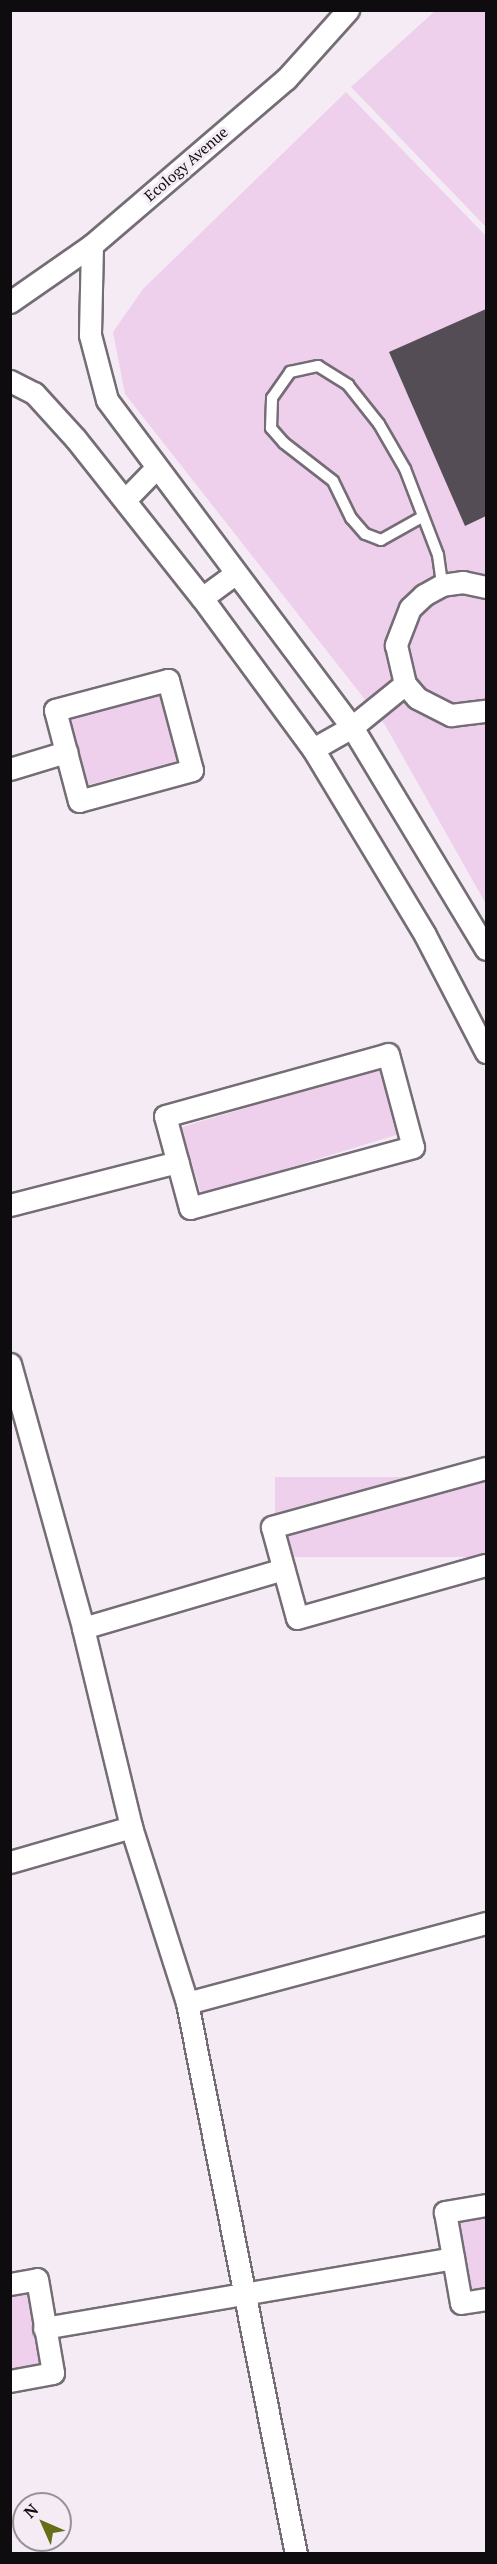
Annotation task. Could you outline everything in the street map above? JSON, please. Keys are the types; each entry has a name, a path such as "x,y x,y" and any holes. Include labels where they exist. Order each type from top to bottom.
{"street":[{"name":"Ecology Avenue","path":"10,302 92,245 286,79 348,10"},
{"path":"92,245 90,335 106,399 352,727 486,950"},
{"path":"10,381 33,393 125,500 202,598 313,749 425,934 486,1052"},
{"path":"125,500 156,468"},
{"path":"202,598 236,573"},
{"path":"486,587 463,582 442,585 410,608 400,626 396,645 405,684 433,709 451,715 486,711"},
{"path":"168,680 192,770 79,801 66,752 55,710 168,680"},
{"path":"313,749 352,727 405,684"},
{"path":"10,769 66,752"},
{"path":"388,1054 413,1147 190,1208 178,1162 165,1116 388,1054"},
{"path":"10,1205 178,1162"},
{"path":"10,1364 18,1424 83,1628 131,1827 187,2003 296,2553"},
{"path":"486,1468 272,1527 297,1618 486,1565"},
{"path":"83,1628 284,1569"},
{"path":"10,1862 131,1827"},
{"path":"187,2003 486,1923"},
{"path":"486,2205 445,2212 461,2303 486,2299"},
{"path":"44,2328 453,2258"},
{"path":"10,2284 37,2279 53,2373 10,2381"}],"lane":[{"path":"422,516 381,540 365,534 351,518 333,481 312,461 284,443 271,428 272,398 290,372 318,366 348,385 379,424 405,468 438,555 442,585"}],"shaded area":[{"path":"435,11 486,11 486,227 351,87"},
{"path":"346,92 486,236 486,904 385,725 125,394 113,332 143,289"},
{"path":"160,690 179,761 84,786 65,715"},
{"path":"379,1067 399,1134 202,1194 181,1128"},
{"path":"275,1477 486,1477 486,1557 275,1557"},
{"path":"486,2211 486,2292 466,2295 452,2218"},
{"path":"32,2285 48,2369 11,2376 11,2289"}],"building":[{"path":"486,309 486,516 465,526 389,352"}]}
